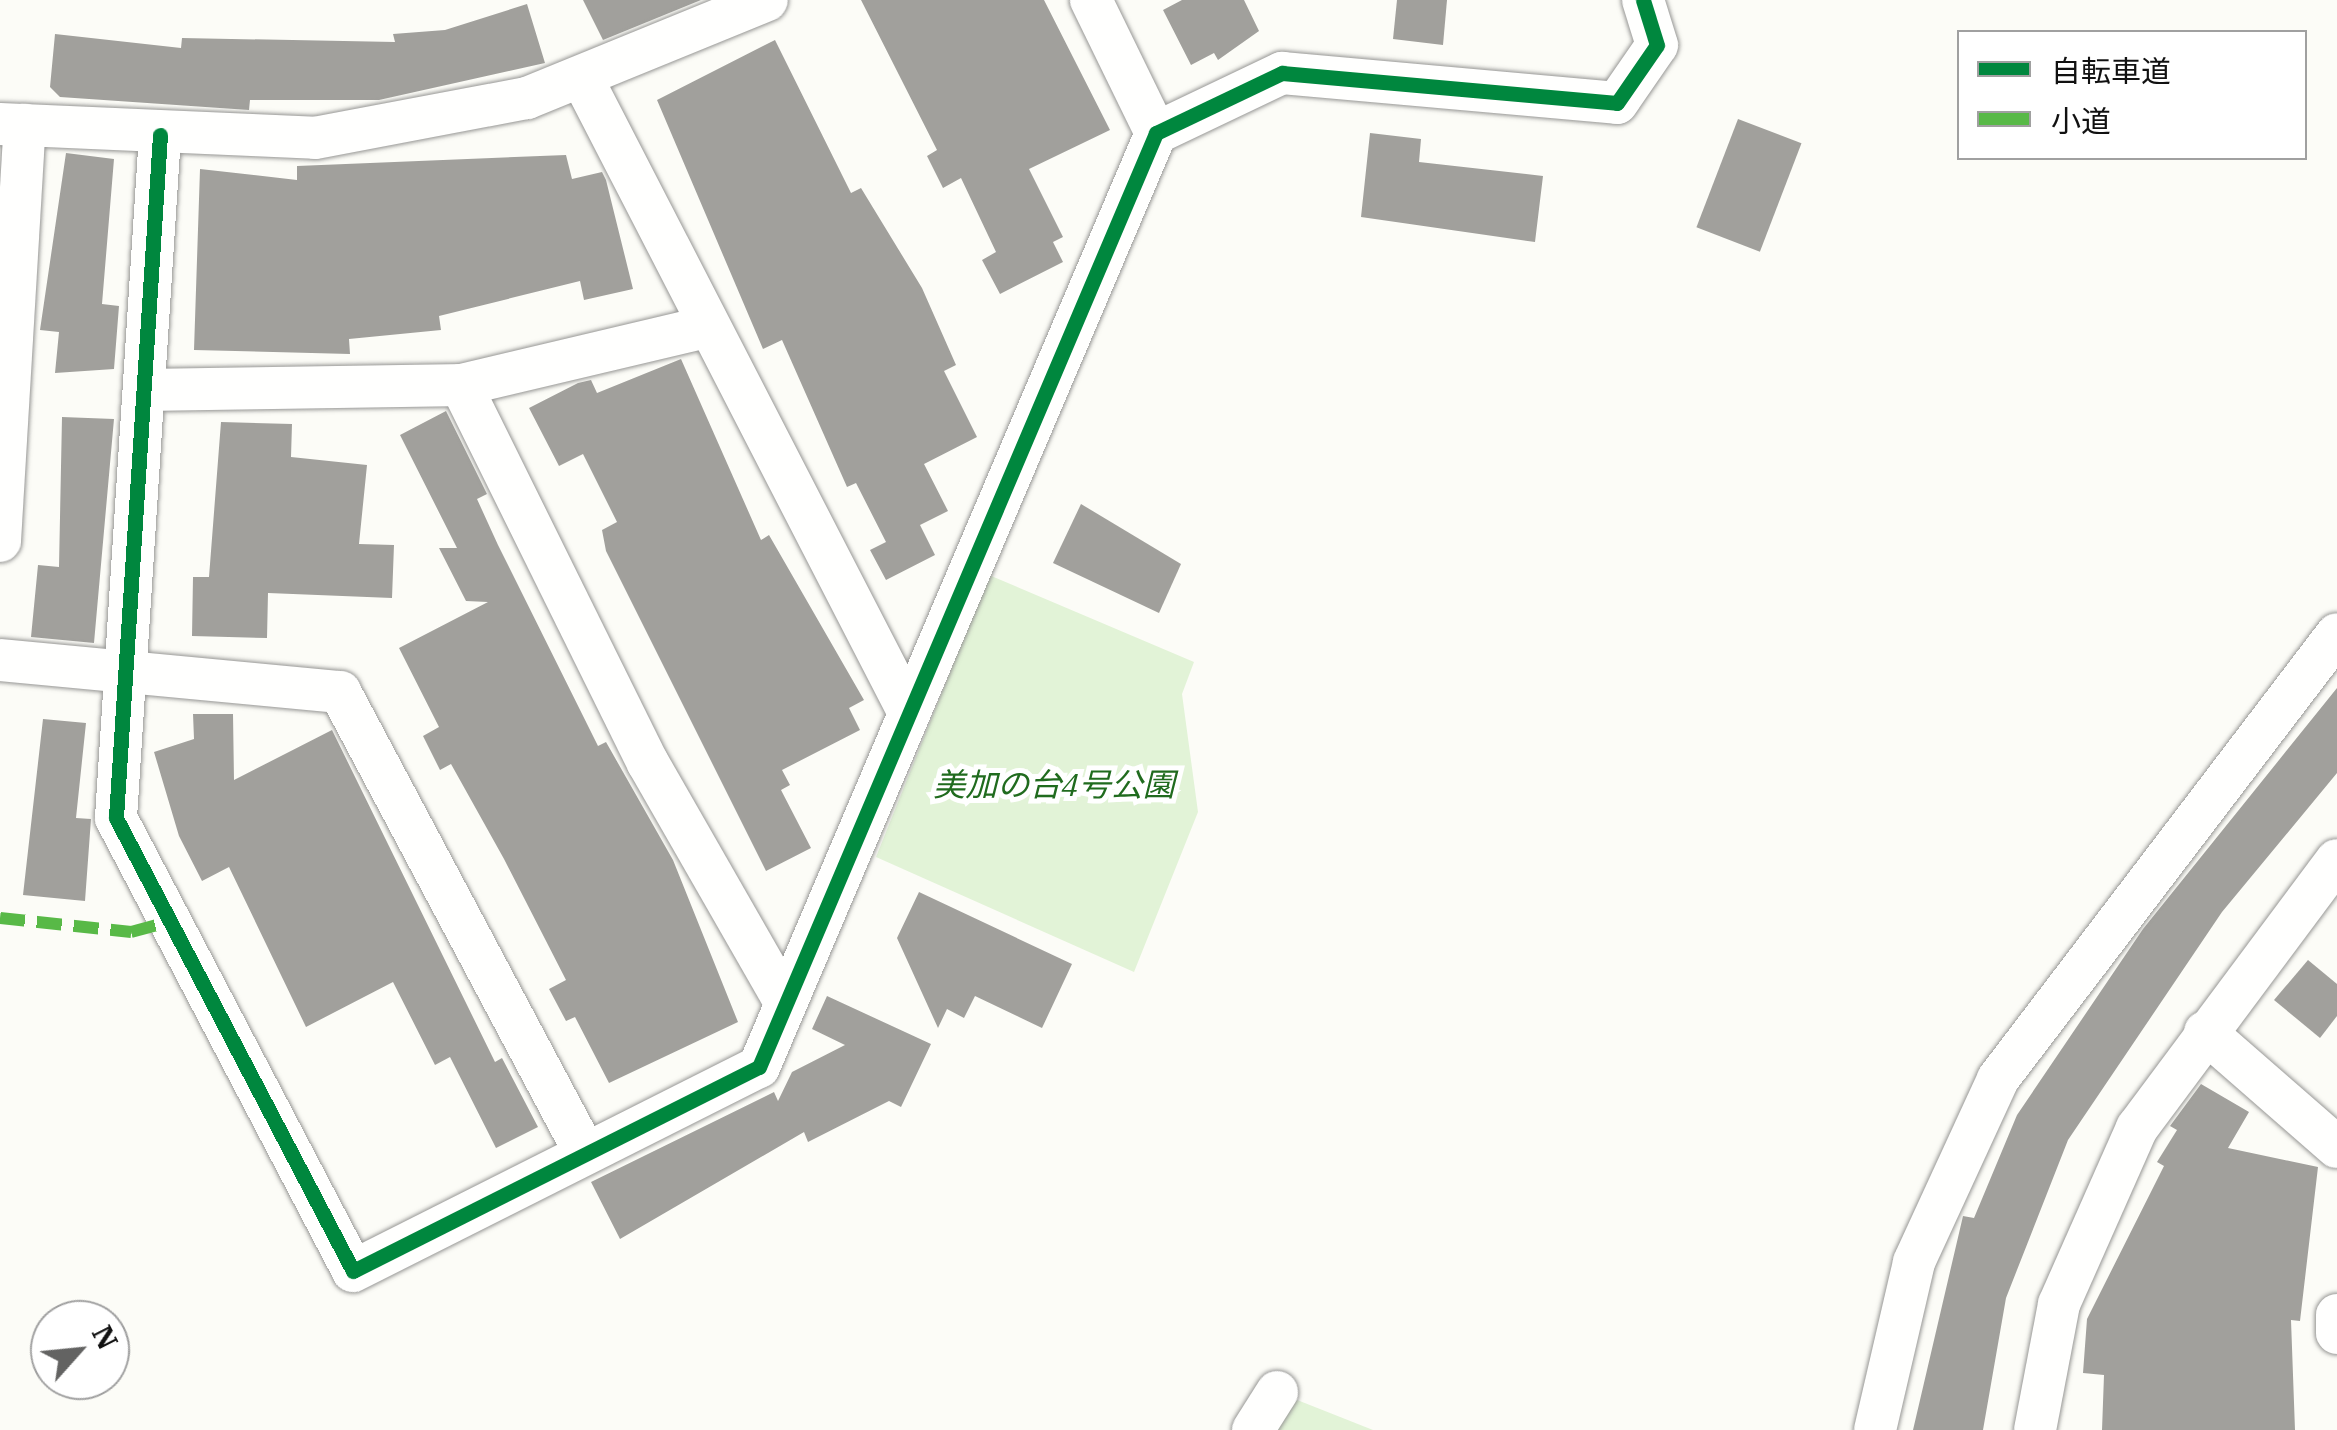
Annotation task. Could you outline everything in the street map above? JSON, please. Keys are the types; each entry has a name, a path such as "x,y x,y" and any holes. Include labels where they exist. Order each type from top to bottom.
{"street":[{"path":"0,541 13,124 160,136 315,138 583,80 767,0"},
{"path":"1091,0 1156,134"},
{"path":"160,136 149,390 116,818 353,1270 584,1150 759,1067 1156,134 1282,73 1617,103 1657,45 1643,0"},
{"path":"583,80 703,328 908,711"},
{"path":"149,390 462,385 703,328"},
{"path":"462,385 648,762 785,1002"},
{"path":"1875,1430 1914,1262 1998,1079 2337,634"},
{"path":"0,660 340,692 584,1150"},
{"path":"2035,1430 2060,1304 2092,1214 2137,1128 2337,860"},
{"path":"2205,1032 2337,1147"},
{"path":"2337,1315 2337,1333"},
{"path":"1252,1430 1277,1392"}],"green space":[{"name":"美加の台4号公園","path":"989,575 1194,662 1182,694 1198,812 1134,972 876,857"},
{"path":"1277,1392 1373,1430 1253,1430"}],"building":[{"path":"583,0 701,0 603,40"},
{"path":"861,0 1044,0 1110,130 1029,169 1063,237 1053,242 1063,262 1000,294 982,260 996,252 961,178 943,188 927,156 937,150"},
{"path":"1182,0 1244,0 1259,31 1218,60 1214,53 1191,65 1163,10"},
{"path":"1397,0 1447,0 1443,45 1393,39"},
{"path":"527,4 545,63 379,100 250,100 249,110 60,97 50,87 55,34 181,48 182,38 395,42 393,34 445,30"},
{"path":"775,40 851,193 861,188 922,288 956,365 944,371 977,437 924,464 948,511 920,525 935,555 886,580 870,550 886,542 856,483 847,487 782,340 763,349 657,100"},
{"path":"1738,119 1801,143 1760,252 1696,227"},
{"path":"1370,133 1421,139 1419,162 1543,176 1535,242 1361,217"},
{"path":"66,153 114,159 102,304 119,306 114,369 55,373 59,332 40,330"},
{"path":"566,155 572,179 602,172 606,180 633,289 584,300 580,281 439,316 441,330 349,339 350,354 194,350 200,169 297,180 297,166"},
{"path":"681,359 761,540 769,535 864,700 849,708 860,730 782,770 790,785 781,790 811,848 766,871 606,551 602,530 617,522 583,454 559,466 529,408 578,383 591,380 597,393"},
{"path":"446,411 487,494 477,499 598,746 606,742 673,860 738,1022 609,1083 575,1017 566,1021 549,989 566,980 504,859 451,764 440,770 423,736 439,727 399,648 488,602 466,601 439,548 457,548 400,435"},
{"path":"62,417 114,419 94,643 31,637 38,565 59,567"},
{"path":"221,422 292,424 291,457 367,465 359,544 394,545 392,598 268,593 267,638 192,636 193,577 209,577"},
{"path":"1081,504 1181,564 1159,613 1053,563"},
{"path":"2337,688 2337,773 2222,912 2068,1140 2006,1298 1983,1430 1913,1430 1963,1216 1974,1218 2017,1115 2143,929"},
{"path":"193,714 233,714 234,780 332,730 495,1062 502,1058 538,1127 496,1148 450,1057 435,1065 393,982 306,1027 229,867 202,881 179,836 154,752 194,739"},
{"path":"43,719 86,723 76,818 91,819 85,901 23,895"},
{"path":"919,892 1072,964 1042,1028 975,996 964,1018 947,1009 938,1028 897,938"},
{"path":"2308,960 2337,984 2337,1016 2320,1038 2274,1000"},
{"path":"827,996 931,1044 901,1107 889,1101 808,1142 804,1132 620,1239 591,1182 774,1092 778,1101 792,1072 845,1045 812,1029"},
{"path":"2201,1084 2249,1112 2228,1148 2318,1167 2300,1321 2291,1320 2295,1430 2102,1430 2104,1375 2083,1373 2087,1319 2164,1166 2157,1162 2177,1130 2170,1126"}],"marked path":[{"path":"0,918 131,932 169,922"}],"cycle path":[{"path":"160,135 116,818 353,1271 759,1067 1156,133 1282,73 1617,103 1657,45 1643,0"}]}
